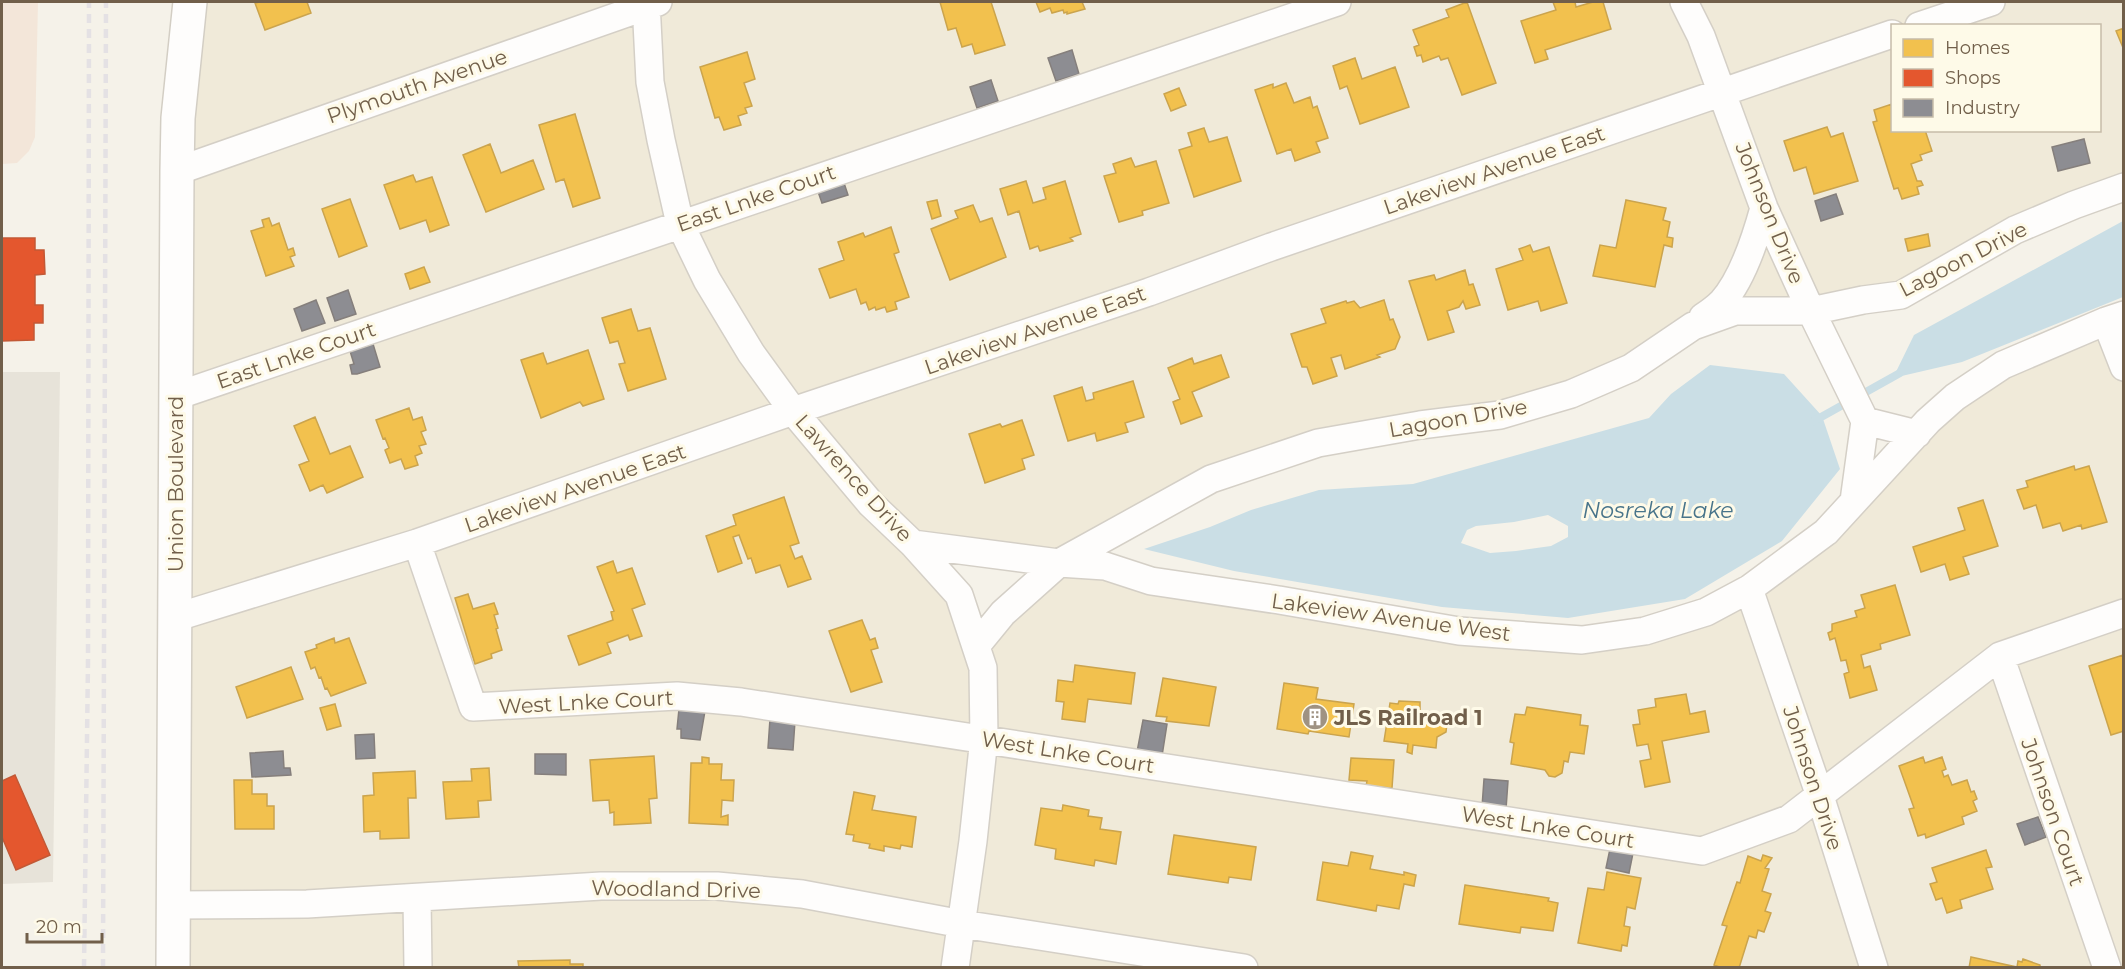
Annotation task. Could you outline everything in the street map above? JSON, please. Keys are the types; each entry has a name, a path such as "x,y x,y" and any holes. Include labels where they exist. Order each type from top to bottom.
{"main road":[{"path":"173,2 178,118"},
{"name":"Union Boulevard","path":"173,968 177,171 178,118 190,2"}],"street":[{"name":"East Lnke Court","path":"176,396 1337,2"},
{"name":"Johnson Drive","path":"1684,2 1701,36 1764,208 1835,363 1865,421"},
{"path":"1925,24 1991,2"},
{"name":"Lawrence Drive","path":"650,3 650,82 680,224 708,280 751,353 793,411 871,504 913,544 959,595 983,668 984,738 973,841 955,968"},
{"name":"Plymouth Avenue","path":"177,171 650,3"},
{"name":"Lakeview Avenue East","path":"174,618 417,543 793,411 1149,292 1271,247 1891,35"},
{"name":"Lagoon Drive","path":"976,646 1003,613 1059,563 1211,479 1318,443 1420,425 1500,415 1571,394 1631,368 1693,326 1735,311 1811,311 1901,294 2015,230 2124,187"},
{"path":"1693,326 1721,303 1732,289 1753,243 1764,208"},
{"path":"2115,318 2124,367"},
{"name":"Lakeview Avenue West","path":"1059,563 1105,566 1151,581 1280,600 1459,631 1582,640 1645,631 1706,612 1749,589 1826,532 1928,421 1955,397 2003,365 2115,318"},
{"path":"1854,501 1865,421 1917,434"},
{"name":"West Lnke Court","path":"417,543 473,707 677,696 741,702 1702,851 1789,819 2000,656 2124,613"},
{"path":"913,544 1059,563"},
{"name":"Johnson Drive","path":"1749,589 1820,796 1874,968"},
{"name":"Johnson Court","path":"2000,656 2107,968"},
{"name":"Woodland Drive","path":"174,905 307,904 601,886 717,886 802,894 962,924 1244,968"},
{"path":"417,898 418,968"}],"shaded area":[{"path":"2,2 38,2 35,137 29,151 17,163 2,164"},
{"path":"191,2 2123,2 2123,187 1938,275 1735,311 1614,377 1318,443 1059,563 914,544 976,647 1070,564 1151,581 1582,640 1750,589 1928,421 2123,315 2123,967 173,968"},
{"path":"2,372 60,372 53,882 2,884"}],"water":[{"path":"2123,221 2123,297 1962,362 1893,378 1914,335"},
{"name":"Nosreka Lake","path":"1710,365 1784,374 1822,416 1840,469 1782,541 1685,599 1568,618 1442,607 1234,571 1144,549 1210,527 1251,510 1319,490 1413,484 1649,418 1671,394","holes":["1548,515 1568,526 1568,537 1551,546 1490,553 1461,543 1467,530 1476,526"]}],"building: Homes":[{"path":"307,2 311,13 265,30 255,3"},
{"path":"940,2 991,2 1005,45 975,54 972,44 962,47 956,28 948,30"},
{"path":"1036,2 1082,2 1085,9 1067,14 1063,10 1052,13 1050,8 1040,12"},
{"path":"1467,2 1496,83 1462,95 1448,58 1441,60 1439,56 1423,62 1421,55 1417,56 1414,47 1419,45 1413,30 1449,17 1446,10"},
{"path":"1553,2 1575,2 1576,7 1593,2 1603,2 1611,29 1545,50 1548,59 1535,63 1521,21 1556,10"},
{"path":"2124,28 2124,50 2116,31"},
{"path":"747,52 755,79 744,83 752,106 745,108 747,113 738,116 741,125 724,130 719,117 715,118 700,67"},
{"path":"1355,58 1362,79 1395,67 1409,107 1360,124 1347,86 1340,89 1333,66"},
{"path":"1286,83 1294,103 1310,97 1313,108 1317,106 1328,138 1316,142 1320,152 1295,161 1291,149 1277,154 1255,90 1273,84 1273,88"},
{"path":"1179,88 1186,105 1171,111 1164,94"},
{"path":"1891,104 1891,132 1926,132 1932,151 1920,155 1922,160 1911,164 1917,181 1921,181 1923,185 1917,187 1919,194 1902,199 1898,188 1894,189 1873,122 1877,121 1874,110"},
{"path":"575,114 600,198 573,207 564,179 556,182 539,125"},
{"path":"1827,127 1831,137 1843,133 1858,181 1814,194 1806,167 1794,171 1784,141"},
{"path":"1204,128 1209,142 1227,137 1241,181 1194,197 1179,150 1192,146 1188,133"},
{"path":"490,144 501,173 533,160 544,189 486,212 463,155"},
{"path":"1131,158 1135,167 1156,161 1169,203 1142,211 1143,215 1119,222 1104,176 1116,173 1113,164"},
{"path":"413,175 416,182 432,177 449,225 430,232 426,220 400,229 384,185"},
{"path":"1026,181 1033,203 1046,199 1043,188 1065,181 1081,234 1070,238 1073,241 1040,251 1038,246 1030,249 1019,211 1008,215 1000,189"},
{"path":"350,199 367,246 339,257 322,209"},
{"path":"937,200 941,216 932,219 927,202"},
{"path":"1626,200 1666,208 1663,220 1670,222 1667,237 1673,238 1672,247 1664,245 1655,287 1593,276 1600,245 1616,248"},
{"path":"973,205 980,222 992,218 1006,257 950,280 931,229 958,218 955,211"},
{"path":"269,218 272,226 279,223 288,250 293,248 295,255 290,257 294,266 266,276 251,231 264,227 262,220"},
{"path":"891,227 899,252 894,254 909,297 895,302 897,309 887,312 885,307 876,310 875,307 869,310 866,302 861,304 856,289 830,298 819,269 844,260 838,242 863,233 865,237"},
{"path":"1928,234 1930,246 1908,251 1905,239"},
{"path":"1530,245 1533,252 1549,247 1567,303 1541,311 1538,301 1508,310 1496,269 1523,260 1519,249"},
{"path":"424,267 430,282 410,289 405,274"},
{"path":"1465,270 1469,285 1473,284 1480,305 1466,309 1463,301 1459,307 1447,311 1454,332 1428,340 1409,281 1434,275 1436,280"},
{"path":"1384,300 1390,320 1393,319 1400,337 1395,349 1377,355 1380,357 1345,369 1341,355 1331,358 1337,376 1313,384 1307,367 1302,367 1291,334 1326,323 1321,309 1346,301 1347,303 1354,301 1360,308"},
{"path":"631,309 638,331 650,328 666,379 628,391 619,364 625,363 618,341 610,343 602,318"},
{"path":"588,350 604,399 583,406 580,402 541,418 521,360 543,353 547,364"},
{"path":"1221,355 1229,377 1192,392 1202,416 1181,424 1173,402 1180,399 1168,368 1192,358 1194,364"},
{"path":"1133,381 1144,417 1125,423 1128,432 1097,441 1095,433 1068,441 1054,396 1082,387 1086,401 1094,399 1093,393"},
{"path":"409,408 413,420 422,417 426,430 421,432 426,444 419,446 422,453 415,456 418,465 405,469 401,459 390,463 385,450 389,448 376,420"},
{"path":"315,417 330,454 350,446 363,477 327,493 323,485 310,491 299,465 309,461 294,426"},
{"path":"1022,420 1034,455 1022,459 1025,469 985,483 969,434"},
{"path":"2074,466 2075,470 2089,466 2107,522 2082,529 2081,525 2063,531 2060,523 2043,528 2036,505 2024,509 2017,490 2028,487 2026,481"},
{"path":"784,497 799,543 790,546 795,559 802,556 811,579 788,587 780,565 756,573 739,535 733,537 742,563 718,572 706,536 736,525 733,515"},
{"path":"1983,500 1998,546 1963,557 1969,574 1950,580 1945,564 1921,572 1913,547 1965,530 1958,508"},
{"path":"613,561 617,573 632,568 645,604 632,609 642,636 630,640 628,635 607,643 611,653 579,665 568,636 613,620 611,612 614,611 597,567"},
{"path":"1895,585 1910,635 1880,644 1881,649 1861,655 1864,668 1870,666 1877,690 1850,698 1844,674 1849,672 1846,660 1841,661 1835,638 1830,640 1828,633 1832,631 1832,624 1857,617 1855,611 1865,608 1861,595"},
{"path":"468,594 473,609 494,603 498,614 494,615 498,628 496,629 502,650 491,654 492,658 475,664 455,598"},
{"path":"862,620 870,640 875,638 878,648 871,650 882,682 851,692 829,631"},
{"path":"334,638 335,643 349,638 366,683 331,696 327,688 325,689 315,667 311,669 305,652"},
{"path":"2123,655 2124,731 2111,735 2089,666"},
{"path":"1075,665 1135,673 1131,704 1088,699 1085,722 1062,719 1064,702 1056,701 1058,680 1073,682"},
{"path":"291,667 303,699 247,718 236,687"},
{"path":"1163,678 1216,687 1209,726 1166,721 1167,717 1156,716"},
{"name":"JLS Railroad 1","path":"1284,683 1318,688 1316,699 1354,704 1349,737 1277,729"},
{"path":"1686,694 1690,714 1705,711 1709,732 1662,741 1670,782 1645,787 1640,761 1651,759 1648,744 1637,746 1633,725 1640,724 1638,710 1656,707 1655,699"},
{"path":"1399,701 1420,702 1420,713 1440,716 1447,723 1446,732 1437,737 1436,748 1413,745 1412,754 1407,752 1408,744 1384,741 1390,703 1398,704"},
{"path":"335,704 341,726 327,730 320,708"},
{"path":"1527,707 1581,715 1580,725 1588,726 1584,754 1570,752 1568,762 1564,761 1562,773 1555,777 1549,776 1545,770 1511,764 1514,743 1510,742 1515,714 1525,715"},
{"path":"654,756 657,798 649,799 651,823 614,825 614,812 610,813 609,800 593,801 590,760"},
{"path":"702,757 709,758 709,764 722,764 721,780 734,780 733,801 722,800 721,817 728,815 728,825 689,823 691,763 702,763"},
{"path":"1923,757 1925,763 1942,757 1946,769 1942,771 1944,777 1948,775 1952,785 1967,780 1971,792 1974,791 1977,799 1973,801 1977,811 1962,817 1964,824 1926,838 1925,834 1918,836 1909,809 1914,808 1899,766"},
{"path":"1351,758 1394,760 1392,788 1366,786 1367,781 1349,780"},
{"path":"489,768 491,800 478,801 479,817 446,819 443,782 472,781 471,769"},
{"path":"415,771 416,798 408,798 409,838 380,839 380,831 364,832 363,796 374,795 373,773"},
{"path":"234,780 252,780 252,794 267,794 267,806 274,806 274,829 235,829"},
{"path":"854,792 875,796 872,810 916,817 912,847 901,845 900,849 884,846 884,851 869,848 870,844 853,841 854,835 846,834"},
{"path":"1063,805 1089,810 1088,816 1102,818 1100,829 1121,832 1116,864 1095,860 1094,866 1055,859 1056,849 1035,845 1041,808 1062,811"},
{"path":"1174,835 1256,847 1251,880 1229,877 1228,883 1168,874"},
{"path":"1986,850 1992,867 1986,868 1993,889 1960,900 1962,908 1947,913 1942,898 1936,900 1930,884 1937,882 1932,868"},
{"path":"1351,852 1373,856 1370,869 1416,875 1414,886 1404,884 1399,909 1377,905 1376,911 1317,900 1323,862 1348,866"},
{"path":"1763,855 1772,858 1765,868 1769,869 1762,891 1771,894 1765,911 1771,913 1764,932 1758,930 1756,938 1749,936 1739,968 1722,968 1714,965 1727,926 1722,925 1737,882 1740,883 1748,856 1761,861"},
{"path":"1607,872 1641,878 1635,909 1627,907 1624,926 1630,927 1627,946 1622,945 1621,951 1578,943 1588,888 1604,890"},
{"path":"1465,885 1549,898 1548,901 1558,903 1553,931 1521,927 1520,933 1459,924"},
{"path":"1971,957 2017,967 2018,961 2022,962 2023,959 2040,965 2040,968 1969,968"},
{"path":"570,960 570,964 583,964 583,968 519,968 518,961"}],"building: Shops":[{"path":"2,238 35,238 35,250 44,250 45,274 35,275 35,305 43,305 43,323 34,323 34,340 2,341"},
{"path":"15,775 50,855 16,870 2,837 2,781"}],"building: Industry":[{"path":"1072,50 1079,74 1056,81 1048,58"},
{"path":"991,80 998,101 977,108 970,87"},
{"path":"2084,139 2090,163 2058,171 2052,147"},
{"path":"841,174 848,195 822,203 815,183"},
{"path":"1836,194 1843,214 1821,221 1815,201"},
{"path":"348,290 356,314 335,321 327,298"},
{"path":"316,300 325,323 302,331 294,309"},
{"path":"373,344 380,367 352,374 350,365 354,364 350,351"},
{"path":"679,709 705,711 700,740 681,738 681,729 677,729"},
{"path":"770,719 795,721 793,750 768,748"},
{"path":"1143,720 1167,724 1162,756 1137,752"},
{"path":"374,734 375,758 356,759 355,735"},
{"path":"283,751 284,768 290,768 291,775 252,777 250,753"},
{"path":"535,754 566,754 566,775 535,774"},
{"path":"1484,779 1508,781 1506,809 1482,807"},
{"path":"2038,817 2046,837 2025,845 2017,824"},
{"path":"1611,844 1634,848 1629,873 1606,868"}],"waterway":[{"path":"1814,421 1900,373"}],"railway":[{"path":"84,968 88,662 89,2"},
{"path":"103,968 106,2"}],"place":[{"name":"JLS Railroad 1","path":"1315,717"}]}
